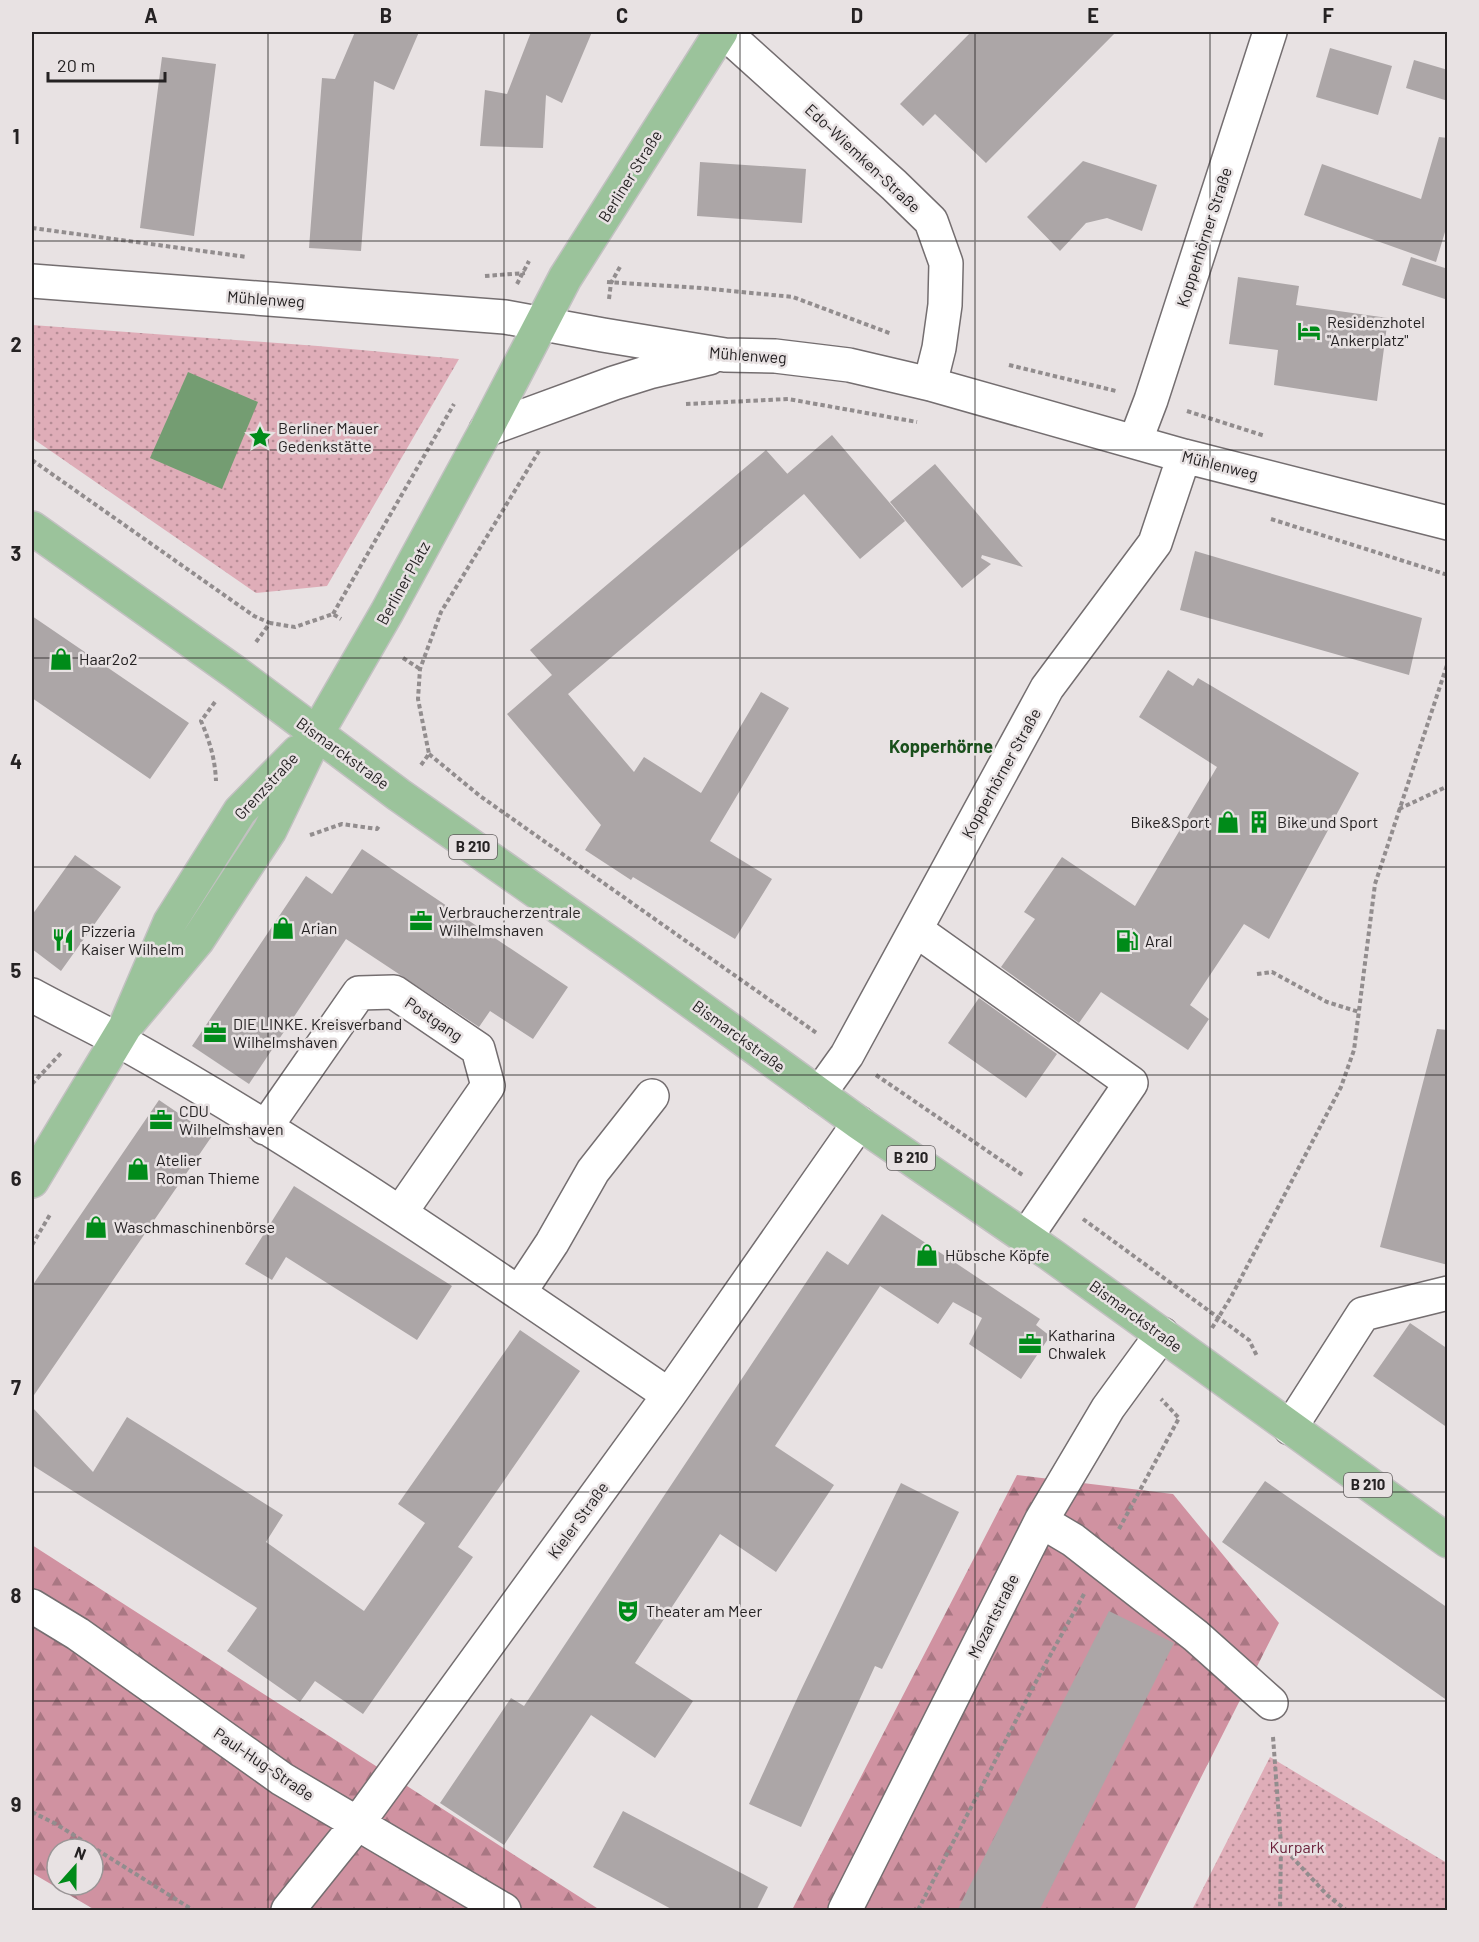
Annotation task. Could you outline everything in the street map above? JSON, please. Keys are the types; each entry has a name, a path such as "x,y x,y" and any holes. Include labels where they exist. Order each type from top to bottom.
{"main road":[{"name":"Berliner Straße","path":"541,322 565,278 723,32"},
{"name":"Berliner Platz","path":"316,733 387,612 486,430 541,322"},
{"name":"Bismarckstraße","path":"32,528 399,795 631,958 859,1123 1026,1237 1448,1541"},
{"name":"Grenzstraße","path":"32,1181 122,1033 170,922 240,811 316,733"}],"street":[{"name":"Edo-Wiemken-Straße","path":"723,32 931,221 946,263 945,306 939,348 930,384"},
{"name":"Kopperhörner Straße","path":"1135,442 1151,400 1270,32"},
{"name":"Mühlenweg","path":"32,281 505,317 725,355 775,356 849,365 930,384 1184,456 1448,523"},
{"path":"486,430 631,378 725,355"},
{"name":"Kopperhörner Straße","path":"819,1094 847,1055 1047,688 1155,543 1184,456"},
{"path":"916,930 1131,1083 1026,1237"},
{"name":"Postgang","path":"265,1128 359,993 394,992 478,1049 489,1086 400,1213"},
{"path":"32,995 122,1033 265,1128 400,1213 669,1395"},
{"path":"519,1293 552,1243 593,1171 652,1096"},
{"name":"Kieler Straße","path":"288,1911 357,1824 669,1395 859,1123"},
{"path":"1290,1428 1363,1314 1448,1293"},
{"name":"Mozartstraße","path":"845,1911 1041,1521 1108,1408 1162,1334"},
{"path":"1041,1521 1073,1540 1196,1636 1271,1703"},
{"name":"Paul-Hug-Straße","path":"32,1606 78,1634 282,1779 504,1911"}],"path":[{"path":"32,228 258,259"},
{"path":"603,335 611,283 625,255"},
{"path":"484,276 521,273"},
{"path":"685,404 788,399 919,422"},
{"path":"301,840 316,831 342,824 377,829 429,754 418,699 420,669 441,612 540,450"},
{"path":"32,460 254,616 270,624"},
{"path":"1265,517 1448,575"},
{"path":"1192,1357 1231,1297 1341,1087 1354,1050 1375,884 1448,662"},
{"path":"1399,809 1448,786"},
{"path":"1257,974 1272,972 1327,1002 1359,1012"},
{"path":"32,1245 56,1205"},
{"path":"918,1911 1041,1672 1179,1418 1161,1399"},
{"path":"1271,1703 1281,1844 1280,1911"},
{"path":"32,1812 56,1824 193,1911"},
{"path":"1281,1844 1327,1895 1347,1911"}],"green space":[{"path":"32,325 459,359 327,586 256,593 32,438"},
{"path":"1017,1475 1173,1494 1279,1623 1134,1910 792,1910"},
{"path":"32,1545 600,1910 95,1910 73,1897 105,1897 105,1837 45,1837 45,1881 32,1873"},
{"name":"Kurpark","path":"1270,1757 1447,1863 1447,1910 1192,1910"}],"shaded area":[{"path":"188,372 258,402 222,489 150,458"}],"building":[{"path":"355,32 419,32 394,90 374,81 361,251 309,248 322,78 335,79"},
{"path":"531,32 592,32 562,103 546,95 543,148 480,146 485,90 507,94"},
{"path":"971,32 1116,32 986,163 935,114 923,126 900,104"},
{"path":"1330,48 1392,66 1378,115 1316,97"},
{"path":"162,57 216,64 194,236 140,228"},
{"path":"1414,60 1448,70 1448,101 1406,88"},
{"path":"1439,137 1448,138 1448,222 1436,262 1304,215 1322,164 1421,199"},
{"path":"1083,161 1157,185 1142,231 1107,218 1086,223 1060,251 1027,217"},
{"path":"700,162 806,169 802,223 697,216"},
{"path":"1411,257 1448,269 1448,300 1402,285"},
{"name":"Residenzhotel \"Ankerplatz\"","path":"1238,277 1299,286 1296,305 1388,318 1377,401 1274,385 1278,350 1229,344"},
{"path":"832,435 905,521 860,559 804,494 568,694 634,772 644,757 701,793 761,692 789,708 710,841 772,879 735,939 633,877 631,880 585,850 601,825 507,714 552,675 530,650 766,450 787,474"},
{"path":"935,464 1023,567 982,555 981,558 991,564 962,588 890,502"},
{"path":"1195,551 1422,618 1409,675 1180,610"},
{"path":"32,616 189,723 150,779 32,698"},
{"path":"1168,670 1193,686 1198,678 1359,773 1269,939 1244,924 1190,1005 1209,1019 1188,1050 1101,992 1079,1023 1001,967 1035,919 1024,912 1062,857 1135,906 1217,767 1139,717"},
{"path":"362,849 568,987 533,1039 490,1011 479,1027 346,939 249,1084 192,1046 306,876 332,894"},
{"path":"75,855 121,887 61,971 32,949 32,915"},
{"path":"979,998 1057,1054 1026,1098 948,1043"},
{"path":"1437,1029 1448,1030 1448,1265 1380,1247"},
{"path":"159,1100 212,1136 32,1398 32,1286"},
{"path":"294,1186 452,1286 417,1340 286,1257 272,1280 245,1264"},
{"path":"882,1214 1040,1319 1036,1325 1050,1336 1021,1379 969,1344 982,1318 953,1302 938,1324 880,1286 775,1446 834,1485 776,1572 720,1534 635,1663 693,1701 655,1758 591,1715 504,1845 440,1803 511,1698 524,1706 827,1251 848,1265"},
{"path":"1410,1323 1448,1349 1448,1428 1373,1376"},
{"path":"520,1330 580,1371 458,1547 473,1557 363,1714 315,1681 300,1702 227,1651 257,1608 32,1465 32,1407 93,1472 127,1417 283,1515 266,1542 364,1611 425,1523 398,1504"},
{"path":"1265,1481 1448,1608 1448,1701 1222,1542"},
{"path":"901,1483 959,1512 882,1669 875,1666 801,1827 749,1804"},
{"path":"1109,1611 1174,1643 1039,1911 957,1911"},
{"path":"623,1811 768,1887 756,1911 675,1911 593,1867"}],"place":[{"name":"Residenzhotel \"Ankerplatz\"","path":"1309,331"},
{"name":"Berliner Mauer Gedenkstätte","path":"260,437"},
{"name":"Haar2o2","path":"61,659"},
{"name":"Bike&Sport","path":"1228,822"},
{"name":"Bike und Sport","path":"1259,822"},
{"name":"Verbraucherzentrale Wilhelmshaven","path":"421,921"},
{"name":"Arian","path":"283,928"},
{"name":"Pizzeria Kaiser Wilhelm","path":"63,940"},
{"name":"Aral","path":"1127,941"},
{"name":"DIE LINKE. Kreisverband Wilhelmshaven","path":"215,1033"},
{"name":"CDU Wilhelmshaven","path":"161,1120"},
{"name":"Atelier Roman Thieme","path":"138,1169"},
{"name":"Waschmaschinenbörse","path":"96,1227"},
{"name":"Hübsche Köpfe","path":"927,1255"},
{"name":"Katharina Chwalek","path":"1030,1344"},
{"name":"Theater am Meer","path":"628,1611"}],"district":[{"name":"Kopperhörne","path":"941,747"}]}
